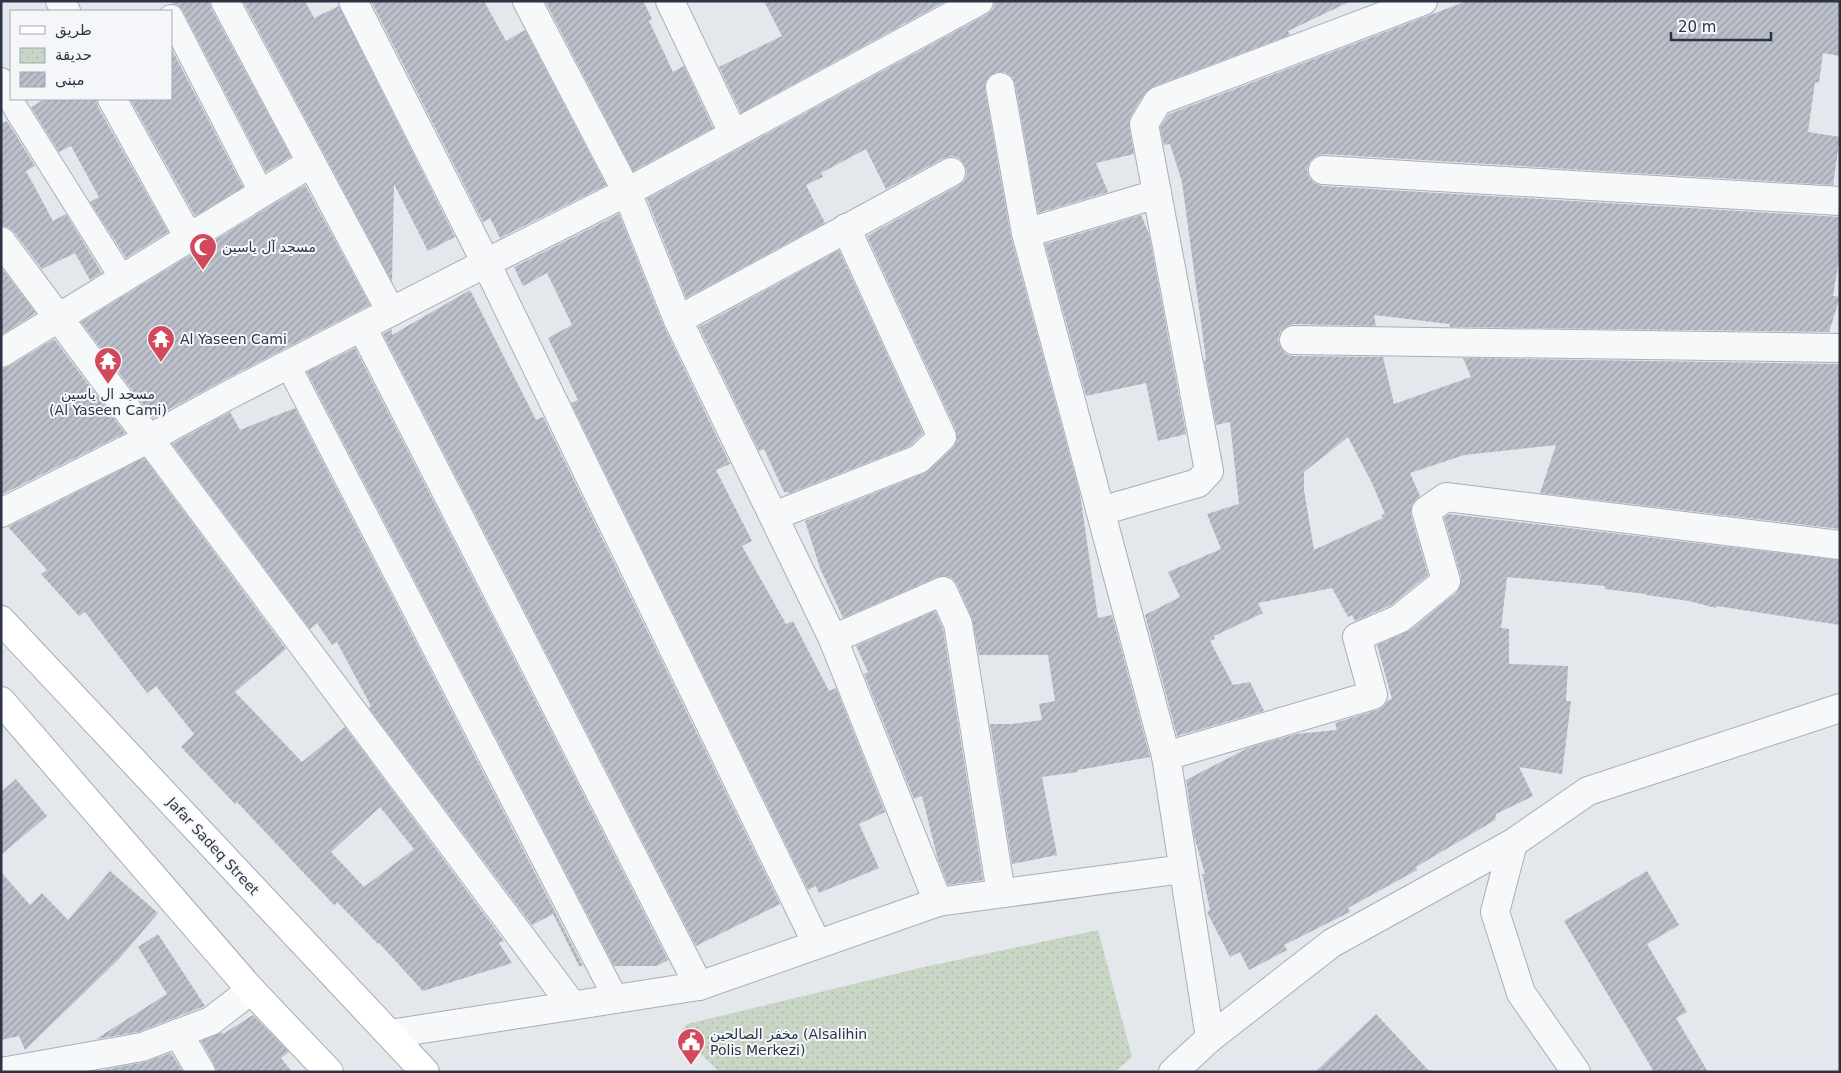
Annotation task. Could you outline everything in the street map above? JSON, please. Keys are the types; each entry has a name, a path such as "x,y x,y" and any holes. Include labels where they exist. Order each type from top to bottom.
{"main road":[{"name":"Jafar Sadeq Street","path":"1,620 425,1072"},
{"path":"1,701 251,990 329,1072"}],"street":[{"path":"225,1 391,312"},
{"path":"353,1 486,263 817,944"},
{"path":"527,1 627,192 678,320 833,639 938,902"},
{"path":"670,1 733,133"},
{"path":"1,513 627,192 979,1"},
{"path":"1101,511 1198,483 1209,471 1144,124 1158,101 1423,1"},
{"path":"172,19 262,194"},
{"path":"1,80 10,97"},
{"path":"1000,86 1026,233 1166,756 1210,1038"},
{"path":"11,100 122,278"},
{"path":"113,100 189,238"},
{"path":"1,353 311,163"},
{"path":"1323,170 1840,201"},
{"path":"678,320 950,172"},
{"path":"1026,233 1157,194"},
{"path":"774,516 919,459 942,436 846,228"},
{"path":"1,241 150,438 572,1006"},
{"path":"362,327 699,986"},
{"path":"1294,340 1840,348"},
{"path":"288,365 616,999"},
{"path":"1166,756 1373,695 1356,637 1398,618 1446,581 1426,511 1446,496 1840,545"},
{"path":"833,639 943,591 958,624 1001,893"},
{"path":"1173,1072 1210,1038 1332,943 1514,843 1588,792 1840,708"},
{"path":"1514,843 1495,912 1521,993 1576,1072"},
{"path":"390,1034 699,986 938,902 1183,869"},
{"path":"1,1072 35,1069 142,1047 210,1021 251,990"},
{"path":"178,1033 202,1072"}],"green space":[{"path":"1098,930 1132,1057 1115,1072 719,1072 680,1033 687,1024 920,968"}],"building":[{"path":"171,1 210,1 211,8 291,157 266,172 183,11 178,5 171,3"},
{"path":"243,1 305,1 314,18 339,6 455,237 428,251 394,184 392,282"},
{"path":"371,1 484,1 506,41 525,30 606,185 500,238 490,218 483,222"},
{"path":"545,1 643,1 652,19 649,21 673,72 684,66 713,128 633,171"},
{"path":"764,1 946,1 741,113 719,67 782,36"},
{"path":"995,1 1351,1 1288,31 1290,35 1152,87 1145,93 1130,117 1129,127 1134,154 1096,163 1108,192 1038,213 1015,84 1012,77 1005,72 997,72 990,75 986,81 985,90 1011,237 1080,494 1098,618 1112,615 1150,757 1078,770 1078,772 1042,777 1057,855 1012,864 990,724 1012,724 1042,720 1039,704 1055,701 1048,655 979,655 972,618 957,584 952,578 945,576 937,577 843,618 820,568 805,521 925,473 953,448 957,440 956,430 867,236 958,186 964,181 967,173 964,164 959,158 952,156 944,158 886,189 866,149 821,173 823,177 806,185 825,223 686,298 647,199 986,15 993,9"},
{"path":"1467,1 1840,1 1840,56 1823,53 1819,83 1815,82 1808,132 1840,137 1833,185 1324,154 1316,156 1310,161 1307,170 1309,177 1314,183 1322,186 1840,217 1840,253 1833,296 1840,297 1829,332 1450,327 1449,324 1374,315 1376,326 1294,324 1287,326 1280,332 1278,340 1286,354 1294,356 1383,357 1394,404 1471,377 1463,358 1840,364 1840,529 1540,493 1556,445 1464,455 1410,473 1420,496 1412,505 1411,515 1428,575 1391,605 1355,621 1352,615 1348,617 1332,588 1258,603 1263,613 1214,636 1215,639 1210,641 1233,685 1250,682 1264,711 1177,736 1145,615 1180,597 1168,572 1221,549 1207,514 1239,504 1230,422 1216,425 1204,361 1206,360 1182,182 1170,144 1164,145 1160,127 1169,114","holes":["1348,437 1372,483 1385,514 1381,515 1383,518 1314,550 1304,490 1304,472"]},
{"path":"172,50 243,187 195,216 131,100 172,100"},
{"path":"43,100 96,100 98,107 168,232 126,258 90,202 99,197 71,146 59,152 31,107"},
{"path":"7,121 35,166 26,171 53,221 66,214 102,273 90,280 75,253 42,269 14,232 8,227 1,226 1,124"},
{"path":"305,185 370,305 153,418 81,322"},
{"path":"619,214 664,327 730,464 716,470 752,541 742,546 786,624 793,621 829,691 836,688 885,812 859,824 879,868 819,893 816,886 808,890 571,403 578,400 548,338 572,325 547,273 523,286 514,267"},
{"path":"1141,215 1149,234 1186,434 1158,441 1146,383 1086,396 1045,244"},
{"path":"839,250 923,433 910,446 790,493 784,492 764,449 759,451 699,327"},
{"path":"1,267 36,313 1,335"},
{"path":"470,290 536,420 543,417 780,904 696,946 383,334 392,329 392,335"},
{"path":"54,339 125,433 1,495 1,369"},
{"path":"355,348 668,960 657,966 614,966 307,372"},
{"path":"295,408 583,966 579,966 553,914 532,925 369,708 371,706 337,642 332,645 317,623 310,629 172,444 230,412 240,430"},
{"path":"144,458 286,649 235,692 302,762 345,727 504,941 499,943 512,963 423,991 379,943 337,902 334,905 237,802 235,804 181,747 194,734 156,686 147,693 85,612 79,616 41,574 47,570 8,527","holes":["380,807 414,849 364,887 331,852"]},
{"path":"1449,514 1840,560 1840,625 1717,606 1716,608 1689,601 1605,589 1605,586 1507,577 1501,628 1509,629 1509,664 1568,666 1566,701 1571,701 1562,774 1519,767 1533,796 1496,814 1495,820 1416,867 1417,870 1348,908 1350,912 1284,945 1287,950 1249,970 1240,952 1230,957 1207,912 1210,910 1202,874 1205,874 1194,836 1186,780 1248,748 1296,734 1337,730 1335,723 1377,710 1392,699 1377,645 1409,631 1456,593 1461,585 1461,577 1444,517"},
{"path":"935,611 943,629 983,880 948,885 938,860 922,796 914,799 864,674 868,672 856,646"},
{"path":"16,779 47,816 1,855 1,792"},
{"path":"110,871 158,913 119,959 25,1050 19,1036 1,1040 1,872 30,905 42,893 68,920"},
{"path":"1647,871 1679,925 1647,944 1687,1012 1676,1018 1708,1072 1654,1072 1564,921"},
{"path":"158,934 205,1006 138,1032 96,1039 167,994 138,947"},
{"path":"1376,1014 1430,1072 1315,1072"},
{"path":"253,1015 289,1052 281,1058 292,1072 217,1072 201,1041 222,1032 223,1034"},
{"path":"171,1053 183,1072 92,1072 145,1062"}],"place":[{"name":"مسجد آل ياسين","path":"203,271"},
{"name":"Al Yaseen Cami","path":"161,363"},
{"name":"مسجد ال ياسين (Al Yaseen Cami)","path":"108,385"},
{"name":"مخفر الصالحين (Alsalihin Polis Merkezi)","path":"691,1066"}]}
